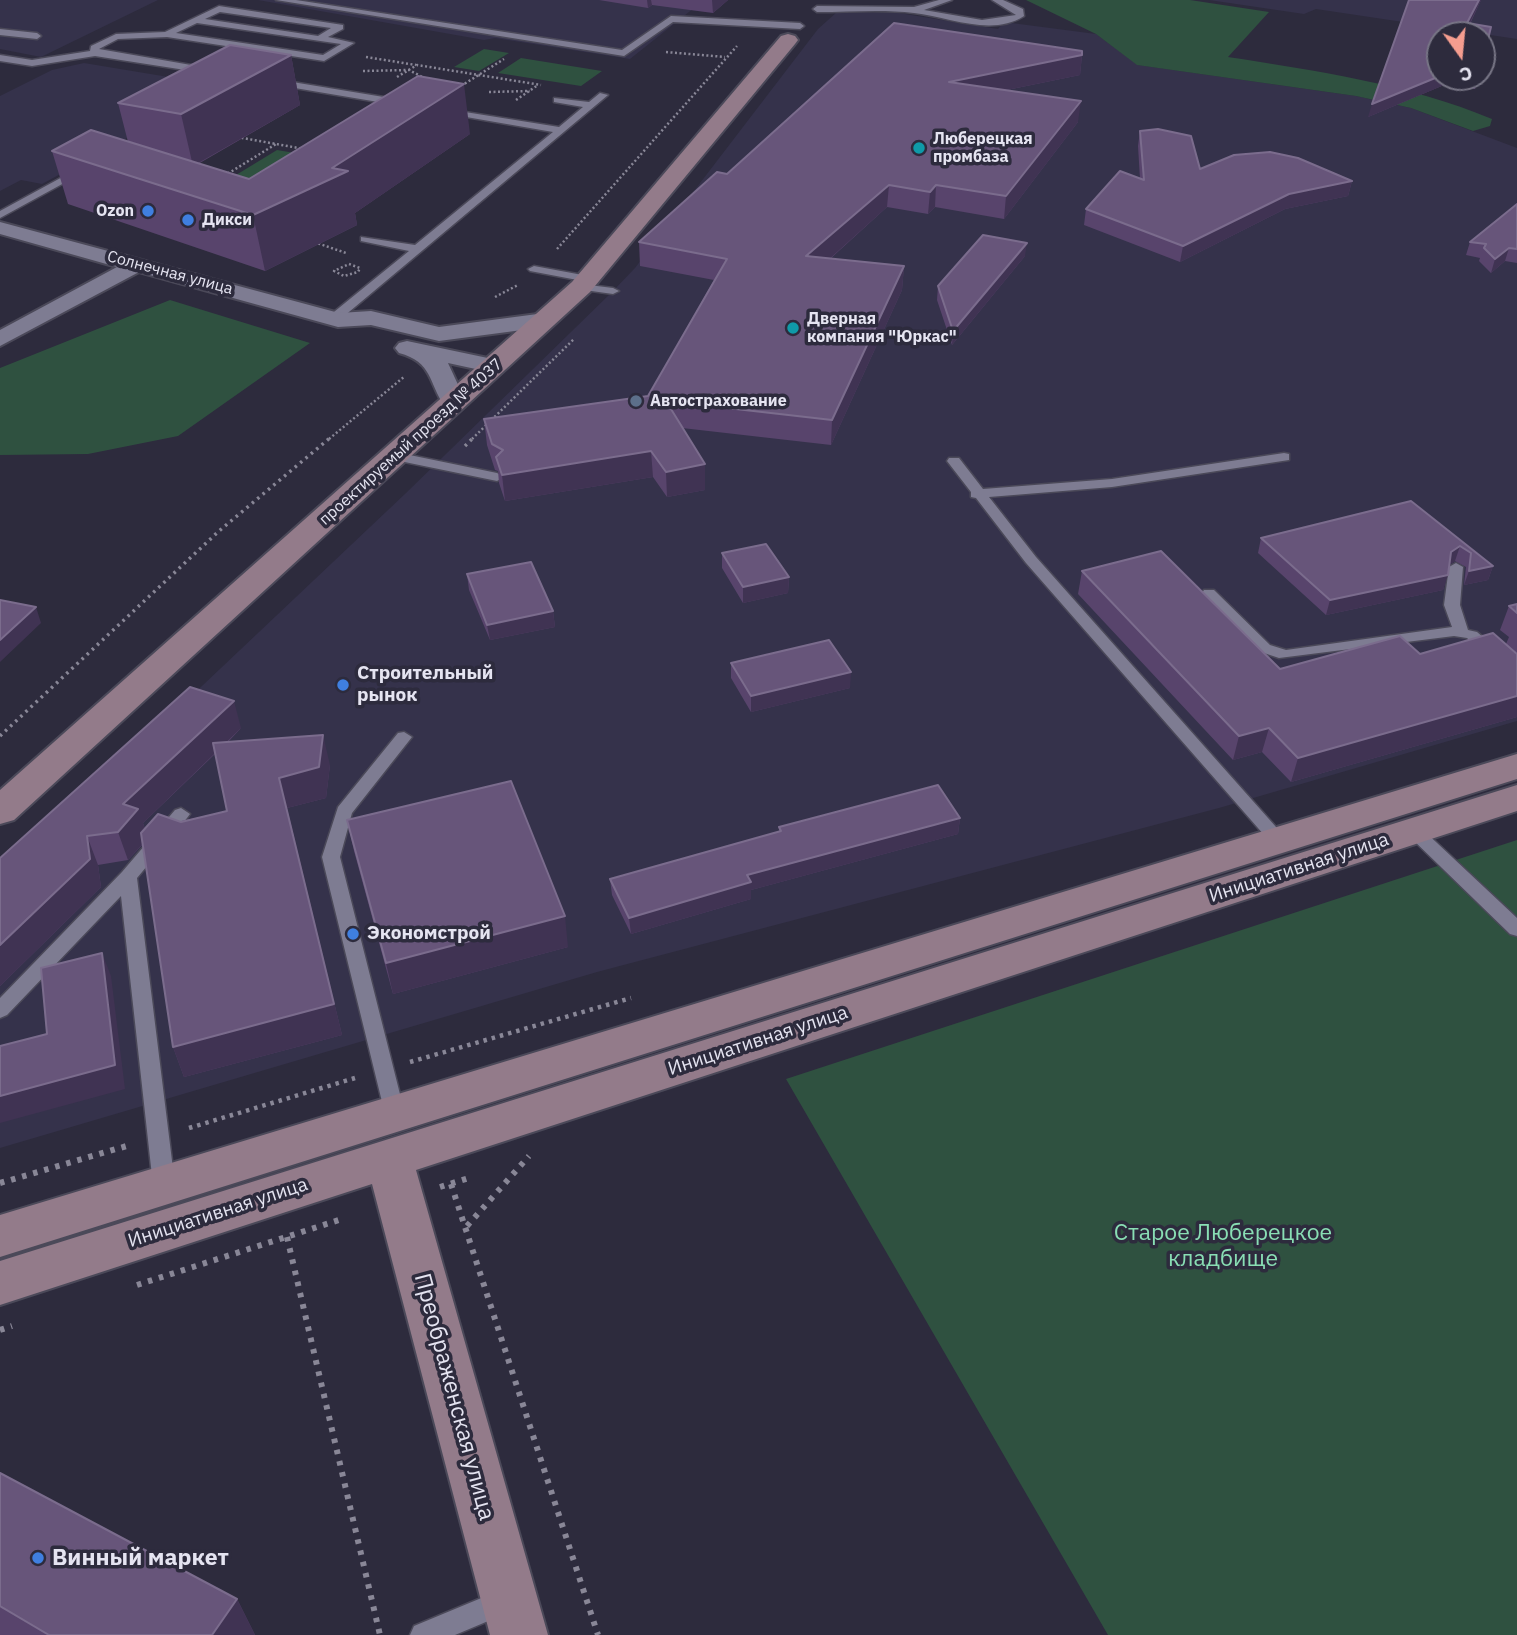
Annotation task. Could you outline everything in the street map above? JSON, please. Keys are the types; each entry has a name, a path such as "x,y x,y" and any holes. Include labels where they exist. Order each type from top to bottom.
{"main road":[{"name":"проектируемый проезд № 4037","path":"0,811 585,283 794,33"},
{"name":"Инициативная улица","path":"0,1283 392,1136 1278,840 1517,766"},
{"name":"Инициативная улица","path":"0,1236 164,1185 392,1136 1517,798"},
{"name":"Преображенская улица","path":"392,1136 514,1617"}],"street":[{"name":"Солнечная улица","path":"0,228 336,320"},
{"path":"0,340 138,264"},
{"path":"336,320 371,318 439,334 545,320"},
{"path":"336,320 351,334 417,362 439,368 454,402"},
{"path":"439,334 447,341 500,361"},
{"path":"417,362 443,354 500,361"}],"lane":[{"path":"280,0 624,53 671,19 760,25 794,33"},
{"path":"915,10 948,0"},
{"path":"817,9 915,10 957,19 1011,20 1020,16 1020,11 996,0"},
{"path":"167,34 219,9 340,27 320,38"},
{"path":"95,53 94,48 116,37 167,34 324,58 350,43 196,20"},
{"path":"0,32 37,36"},
{"path":"0,58 32,63 95,53 227,74"},
{"path":"266,80 412,105"},
{"path":"336,320 603,94"},
{"path":"557,100 590,105"},
{"path":"425,107 561,130"},
{"path":"0,215 89,167"},
{"path":"369,236 421,246"},
{"path":"536,269 612,291"},
{"path":"395,456 497,477"},
{"path":"976,494 1112,483 1284,457"},
{"path":"954,461 976,494 1040,571 1278,840"},
{"path":"1456,567 1452,605 1462,633"},
{"path":"1209,593 1264,648 1285,655 1454,631 1472,635 1517,674"},
{"path":"392,1136 331,857 344,811 404,737"},
{"path":"0,1010 128,877 181,814"},
{"path":"1414,831 1517,929"},
{"path":"128,877 164,1185"},
{"path":"423,1635 514,1617"}],"path":[{"path":"486,301 531,279 536,269 725,57 760,25"},
{"path":"630,49 725,57"},
{"path":"361,56 550,87"},
{"path":"459,87 506,57"},
{"path":"390,81 417,65"},
{"path":"513,102 539,85"},
{"path":"226,134 313,150"},
{"path":"217,180 277,144"},
{"path":"302,239 354,255"},
{"path":"349,264 360,268 358,272 344,276 337,274 335,268 349,264"},
{"path":"445,466 578,334"},
{"path":"0,736 219,531 417,362"},
{"path":"467,1226 529,1156"},
{"path":"451,1184 467,1226 598,1635"},
{"path":"287,1237 380,1635"}],"shaded area":[{"path":"0,0 158,0 41,57 0,49"},
{"path":"258,0 704,0 630,59 495,38 484,40"},
{"path":"1209,0 1517,0 1517,39 1496,36 1496,21 1426,21 1426,25 1316,9 1304,14"},
{"path":"837,12 899,13 998,29 1004,22 1096,34 1138,65 1356,96 1411,108 1517,148 1517,721 1219,808 597,972 0,1148 0,877 406,493 613,291 635,268 818,29"},
{"path":"84,63 223,86 42,184 21,180 0,191 0,96 52,70"}],"green space":[{"path":"1026,0 1190,0 1269,12 1228,57 1395,88 1492,119 1490,126 1473,131 1411,108 1356,96 1137,65 1096,34"},
{"path":"484,49 509,53 479,71 454,67"},
{"path":"521,58 602,71 581,86 498,73"},
{"path":"277,150 307,155 257,198 218,186"},
{"path":"170,300 310,343 178,436 88,454 0,455 0,368"},
{"name":"Старое Люберецкое кладбище","path":"1517,840 1517,1635 1108,1635 786,1079"}],"building":[{"path":"1409,0 1479,0 1468,21 1426,21 1426,82 1372,104"},
{"path":"894,23 1082,51 1082,55 949,82 1081,101 1006,196 936,185 930,192 889,185 806,256 904,266 832,420 666,401 705,464 666,472 651,451 502,475 496,457 503,450 492,444 484,419 648,396 727,259 639,242 717,172 727,174"},
{"path":"230,45 291,55 181,114 118,103"},
{"path":"418,76 464,84 332,168 348,171 253,215 52,151 91,130 249,179"},
{"path":"1158,129 1191,136 1200,169 1234,155 1270,152 1298,158 1352,181 1289,194 1183,246 1086,209 1120,171 1144,180 1140,131"},
{"path":"1517,204 1517,249 1509,248 1495,259 1484,248 1486,244 1470,242"},
{"path":"983,235 1027,243 953,331 938,286"},
{"path":"1411,501 1493,566 1469,571 1471,553 1460,546 1451,552 1448,575 1330,600 1261,538"},
{"path":"766,544 789,577 743,587 722,553"},
{"path":"1161,551 1280,669 1400,636 1420,654 1493,633 1517,654 1517,696 1298,758 1269,728 1239,736 1082,571"},
{"path":"531,562 553,611 487,625 467,574"},
{"path":"0,600 36,607 0,640"},
{"path":"1517,604 1517,613 1509,606"},
{"path":"829,640 851,672 751,696 731,663"},
{"path":"190,687 234,701 123,804 138,809 118,832 87,836 90,859 0,945 0,858"},
{"path":"323,735 319,767 279,778 334,1004 173,1047 141,833 158,814 181,822 227,811 213,743"},
{"path":"511,781 565,916 386,963 347,820"},
{"path":"938,785 960,818 747,875 751,882 629,918 610,879 781,831 779,827"},
{"path":"102,953 115,1065 0,1096 0,1046 47,1034 41,968"},
{"path":"0,1473 237,1599 212,1635 49,1635 0,1606"}],"place":[{"name":"Люберецкая промбаза","path":"919,148"},
{"name":"Ozon","path":"148,211"},
{"name":"Дикси","path":"188,220"},
{"name":"Дверная компания \"Юркас\"","path":"793,328"},
{"name":"Автострахование","path":"636,401"},
{"name":"Строительный рынок","path":"343,685"},
{"name":"Экономстрой","path":"353,934"},
{"name":"Винный маркет","path":"38,1558"}]}
